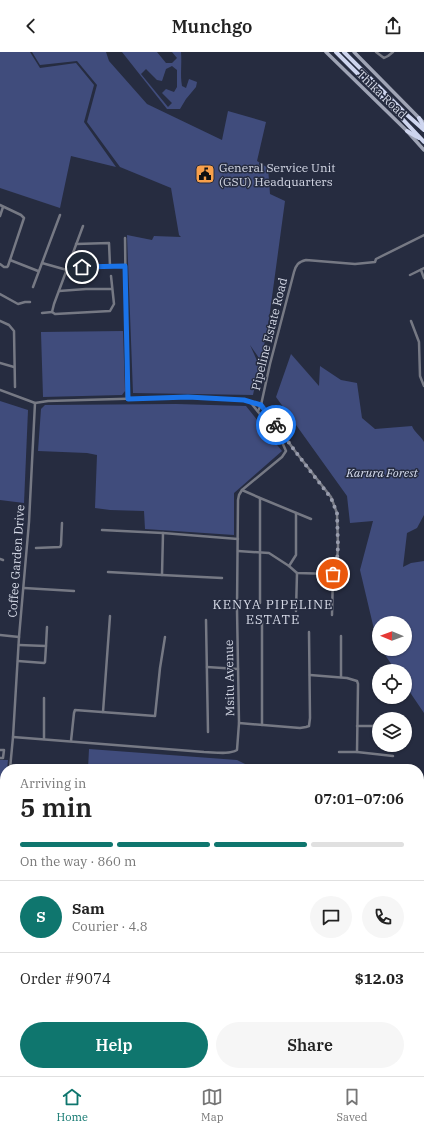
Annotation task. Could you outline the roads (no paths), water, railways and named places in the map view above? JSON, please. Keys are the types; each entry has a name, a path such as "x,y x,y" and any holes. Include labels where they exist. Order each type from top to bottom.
{"highway":[{"name":"Thika Road","path":"336,52 395,111 422,141"},
{"name":"Thika Road","path":"344,52 424,130"},
{"path":"419,118 424,127"},
{"path":"407,131 422,141"}],"main road":[{"name":"Thika Road","path":"326,52 407,131 424,150"},
{"name":"Thika Road","path":"354,52 424,122"}],"street":[{"path":"376,52 384,58 393,52"},
{"path":"0,216 2,206 24,218 8,266 4,267 0,264"},
{"path":"32,287 60,215"},
{"path":"52,312 83,226"},
{"name":"Pipeline Estate Road","path":"332,615 333,574 337,561 338,546 337,513 331,498 261,405 270,364 297,264 306,260 355,264 375,262 376,259 424,235"},
{"path":"125,238 128,399"},
{"path":"76,244 109,243 110,266"},
{"path":"10,260 38,271"},
{"path":"42,263 67,269 125,266"},
{"path":"410,275 422,269 424,278"},
{"path":"42,313 52,312 55,314 110,311 114,304 111,289 111,276"},
{"path":"59,291 111,289"},
{"path":"0,294 18,304 30,302"},
{"path":"0,321 9,325 14,331 15,387"},
{"path":"411,322 419,340 420,376 424,386"},
{"path":"419,340 424,339"},
{"path":"0,363 14,368"},
{"path":"0,390 36,402 188,397 244,400 261,405 258,411"},
{"name":"Coffee Garden Drive","path":"10,764 29,522 36,402"},
{"path":"251,403 282,442 286,451 282,457 242,490 311,519"},
{"name":"Msitu Avenue","path":"13,737 204,752 232,752 237,749 239,723 237,609 238,495 242,490"},
{"path":"260,498 260,603"},
{"path":"289,566 296,555 296,513"},
{"path":"36,548 60,547 62,522"},
{"path":"102,530 238,539"},
{"path":"162,575 163,533"},
{"path":"238,551 269,553 297,573 333,574"},
{"path":"108,572 222,578"},
{"path":"296,611 297,573"},
{"path":"24,588 74,591"},
{"path":"103,712 110,616"},
{"path":"206,620 208,732"},
{"path":"262,620 262,725"},
{"path":"18,661 45,662 47,627"},
{"path":"239,723 300,728 306,728 309,726 309,632"},
{"path":"0,635 19,637"},
{"path":"341,636 341,677"},
{"path":"70,741 74,711 76,710 155,716 165,637"},
{"path":"19,645 46,646"},
{"path":"207,667 238,669"},
{"path":"310,675 352,678 357,681 357,752"},
{"path":"44,698 44,739"},
{"path":"357,726 372,726"},
{"path":"0,750 4,750 4,758 0,758"},
{"path":"339,752 357,752 393,756"}],"place":[{"name":"General Service Unit (GSU) Headquarters","path":"205,174"}],"district":[{"name":"KENYA PIPELINE ESTATE","path":"273,612"}],"park label":[{"name":"Karura Forest","path":"382,472"}]}
